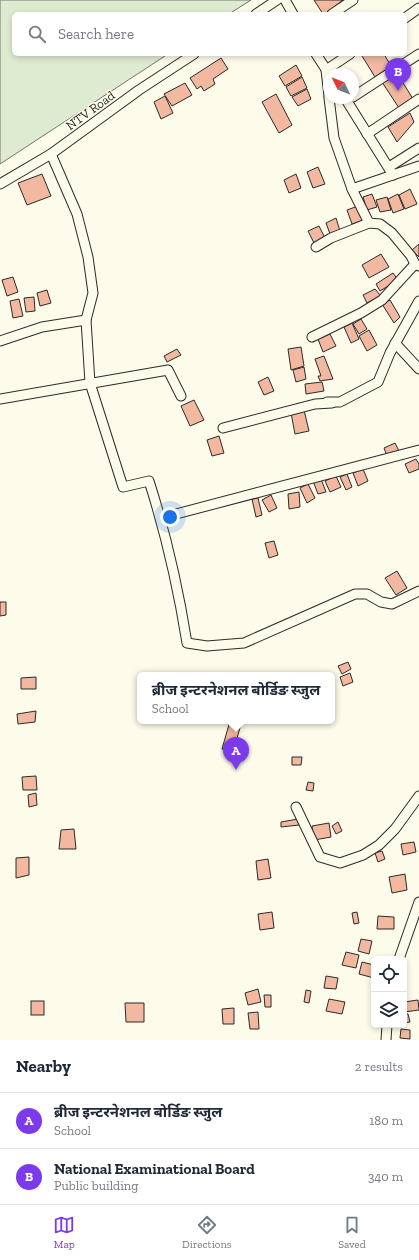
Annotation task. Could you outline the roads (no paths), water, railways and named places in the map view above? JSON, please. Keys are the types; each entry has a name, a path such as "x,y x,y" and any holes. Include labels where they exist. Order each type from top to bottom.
{"street":[{"path":"259,12 277,0"},
{"path":"285,0 292,12"},
{"path":"335,12 353,0"},
{"path":"407,17 419,8"},
{"path":"359,92 419,54"},
{"name":"NTV Road","path":"0,184 51,154 139,90 191,56"},
{"path":"317,56 325,68"},
{"path":"333,68 348,56"},
{"path":"368,134 419,100"},
{"path":"330,104 334,138 352,189 369,222"},
{"path":"352,104 368,134 391,171"},
{"path":"352,189 391,171 419,148"},
{"path":"51,154 77,214 88,257 93,293 86,320 90,384 123,487 149,481 161,518 179,594 186,643 207,646 244,643 355,594 367,594 381,602 392,604 419,591"},
{"path":"391,171 419,166"},
{"path":"312,337 361,313 382,300 417,265 392,234 380,224 369,222 331,238 316,247"},
{"path":"223,428 315,404 340,402 378,382 395,343 419,301"},
{"path":"0,341 42,327 86,320"},
{"path":"395,343 419,369"},
{"path":"0,399 168,370 181,396"},
{"path":"327,402 340,402"},
{"path":"161,518 419,450"},
{"path":"296,807 320,857 340,864 363,855 379,845 395,829 419,796"},
{"path":"400,956 419,902"},
{"path":"386,1040 387,1028"}],"place":[{"name":"National Examinational Board","path":"398,91"},
{"name":"ब्रीज इन्टरनेशनल बोर्डिङ स्जुल","path":"236,770"}]}
